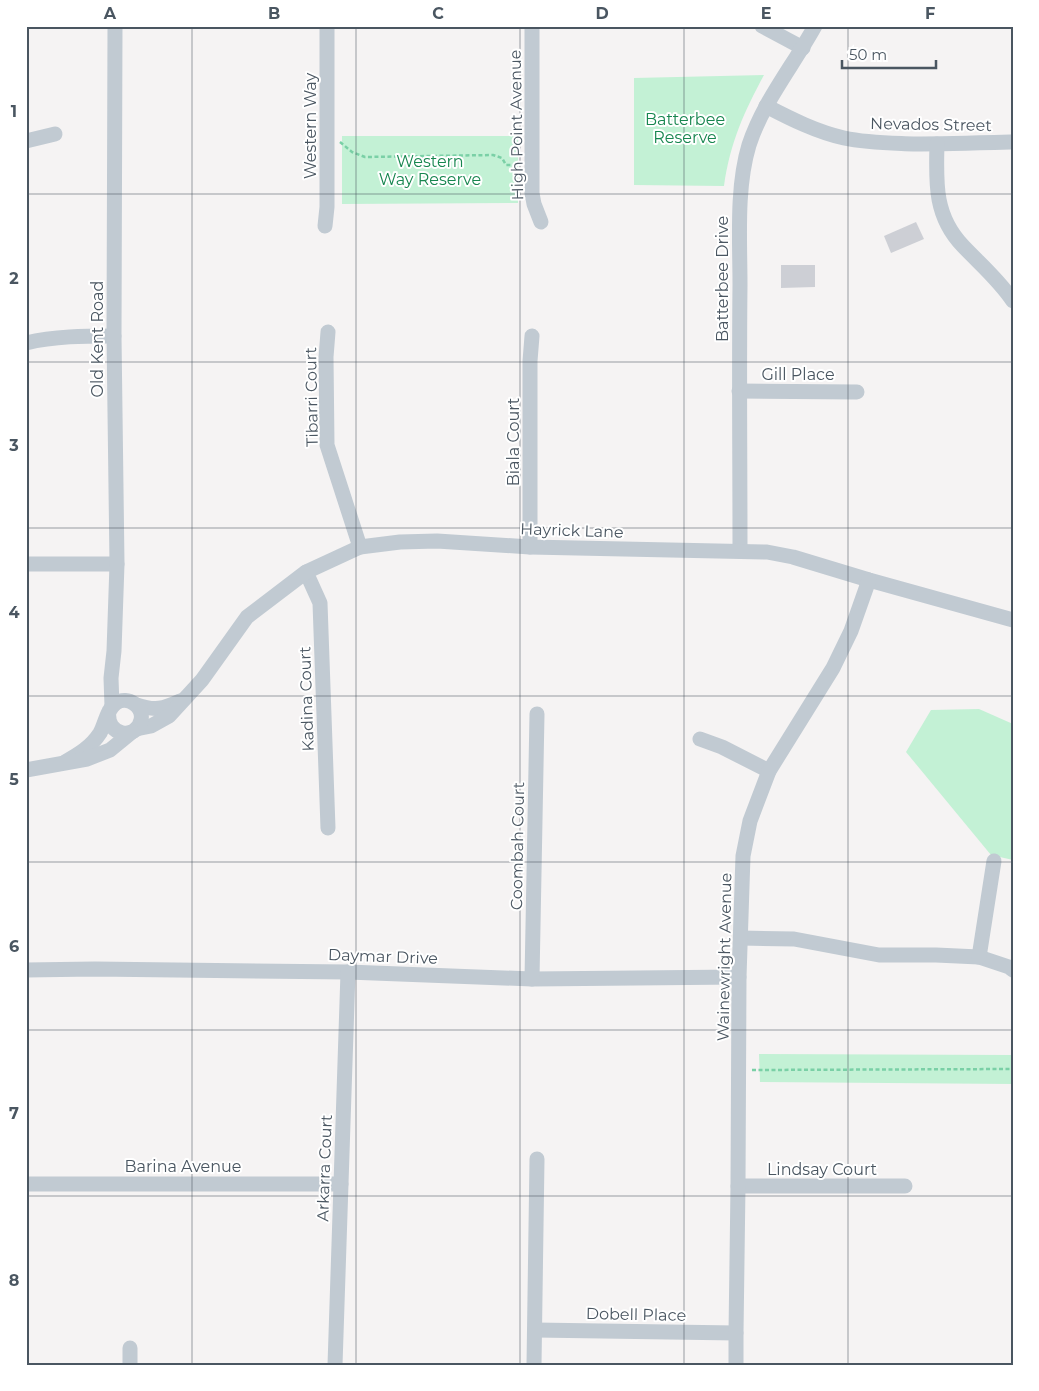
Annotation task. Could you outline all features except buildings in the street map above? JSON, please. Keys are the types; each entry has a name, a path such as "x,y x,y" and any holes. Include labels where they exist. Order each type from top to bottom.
{"street":[{"name":"Old Kent Road","path":"111,709 117,564 114,336 115,26"},
{"name":"Western Way","path":"325,226 327,207 327,26"},
{"name":"High Point Avenue","path":"532,26 532,164 534,204 541,222"},
{"path":"762,26 802,48"},
{"name":"Batterbee Drive","path":"740,550 740,196 743,168 755,129 766,106 815,26"},
{"name":"Nevados Street","path":"766,106 808,126 844,138 886,143 1013,142"},
{"path":"26,141 55,134"},
{"path":"936,144 938,196 947,224 961,245 999,282 1013,300"},
{"name":"Tibarri Court","path":"328,332 326,357 327,446 360,547"},
{"path":"26,343 69,336 114,336"},
{"name":"Biala Court","path":"530,547 530,361 532,336"},
{"name":"Gill Place","path":"739,391 857,392"},
{"name":"Hayrick Lane","path":"26,770 87,759 110,750 134,731 150,726 168,716 202,680 246,617 306,572 360,547 400,542 437,541 530,547 767,552 793,557 869,580 1013,619"},
{"path":"26,564 117,564"},
{"name":"Kadina Court","path":"306,572 320,603 328,828"},
{"name":"Wainewright Avenue","path":"736,1365 740,1070 739,977 743,856 750,820 769,771 833,668 852,631 869,580"},
{"name":"Old Kent Road","path":"114,651 118,678 124,693 135,704"},
{"name":"Hayrick Lane","path":"135,704 151,710 168,707 183,700"},
{"path":"122,701 135,704 141,715 141,720 134,731 126,734 121,733 112,727 108,717 111,709 116,703 122,701"},
{"name":"Hayrick Lane","path":"65,762 85,751 100,733 111,709"},
{"name":"Coombah Court","path":"532,978 537,714"},
{"path":"700,739 722,747 769,771"},
{"path":"978,957 994,861"},
{"path":"741,938 794,938 879,955 978,957 1013,970"},
{"name":"Daymar Drive","path":"26,970 348,972 532,978 739,977"},
{"name":"Arkarra Court","path":"335,1365 348,972"},
{"path":"534,1365 537,1158"},
{"name":"Barina Avenue","path":"26,1184 340,1184"},
{"name":"Lindsay Court","path":"738,1186 905,1186"},
{"name":"Dobell Place","path":"535,1330 736,1333"},
{"path":"130,1348 130,1365"}],"path":[{"path":"327,139 339,141 352,152 373,157 493,155 502,158 506,165 532,164"},
{"path":"740,1070 1013,1070"}],"green space":[{"name":"Batterbee Reserve","path":"764,75 739,128 730,156 724,186 634,185 634,78"},
{"name":"Western Way Reserve","path":"342,136 518,136 518,203 342,204"},
{"path":"979,709 1013,724 1013,860 991,855 906,752 931,710"},
{"path":"759,1054 1013,1055 1013,1084 760,1082"}]}
